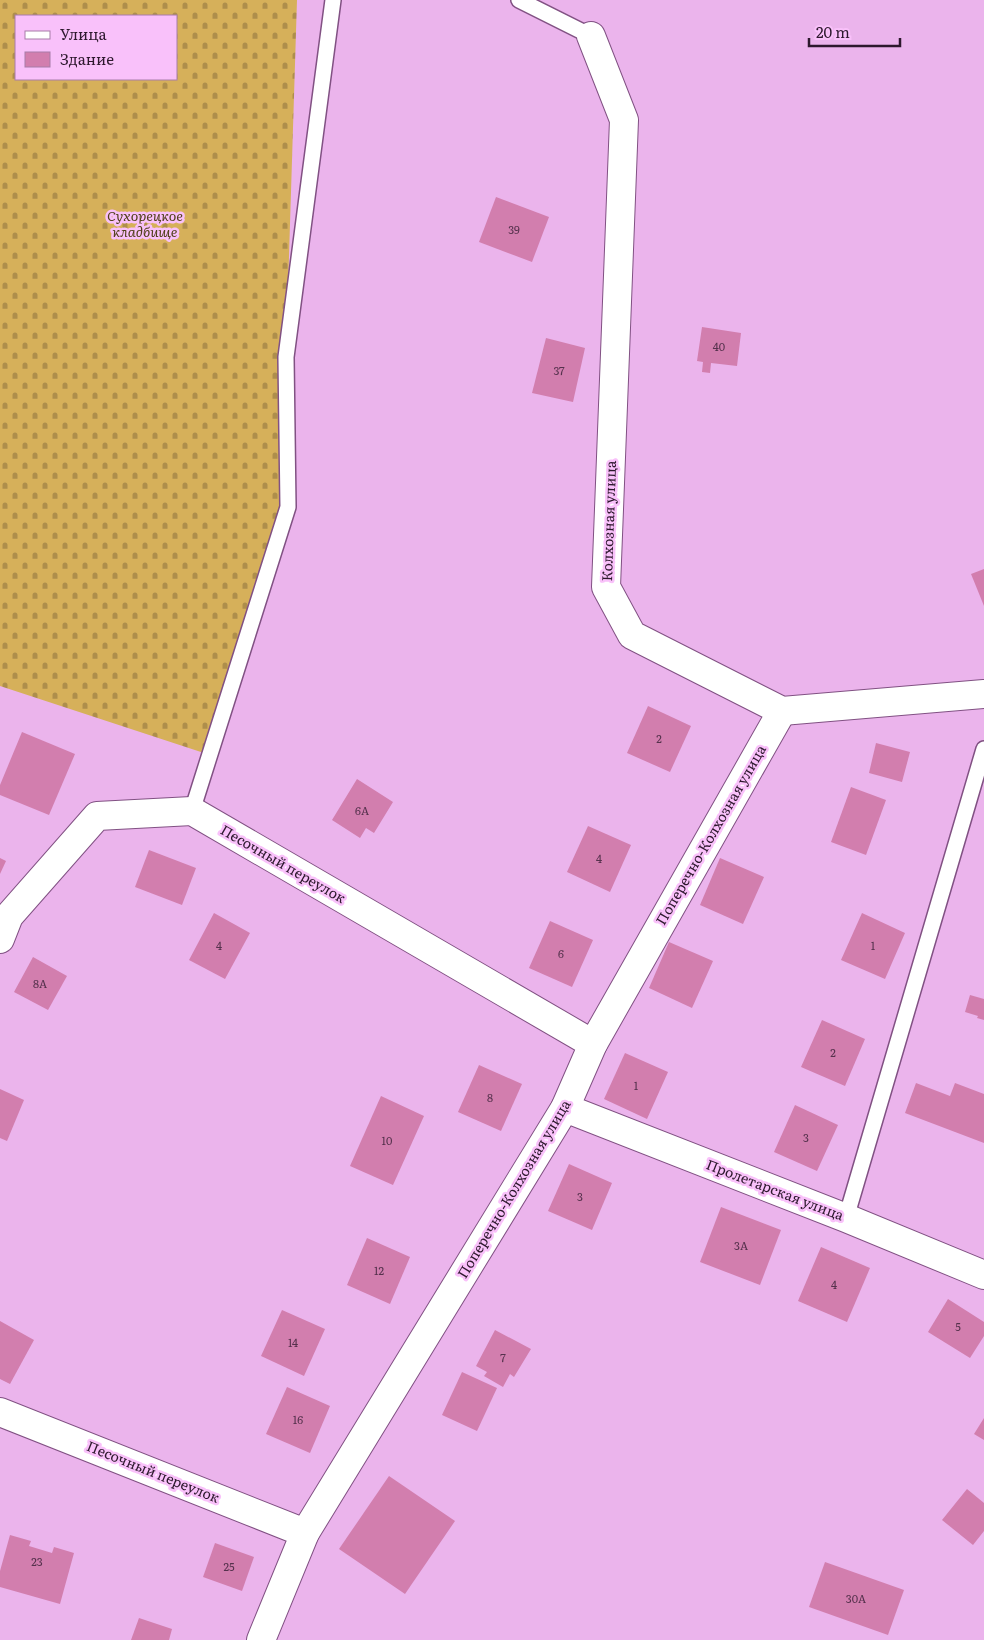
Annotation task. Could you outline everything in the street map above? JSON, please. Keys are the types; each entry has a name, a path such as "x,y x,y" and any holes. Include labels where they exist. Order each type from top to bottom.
{"street":[{"name":"Колхозная улица","path":"590,36 624,120 606,587 632,636 782,711"},
{"path":"782,711 984,694"},
{"name":"Поперечно-Колхозная улица","path":"261,1640 305,1532 565,1108 593,1044 782,711"},
{"path":"0,939 9,916 98,816 192,811"},
{"name":"Песочный переулок","path":"192,811 593,1044"},
{"name":"Пролетарская улица","path":"565,1108 846,1218 984,1275"},
{"name":"Песочный переулок","path":"0,1412 305,1532"}],"lane":[{"path":"192,811 288,507 286,357 333,0"},
{"path":"519,0 590,36"},
{"path":"846,1218 984,749"}],"green space":[{"name":"Сухорецкое кладбище","path":"0,0 297,0 281,512 204,753 0,686"}],"building":[{"path":"496,197 549,217 532,262 479,242"},
{"path":"702,327 741,333 737,366 711,363 710,373 702,372 703,362 697,361"},
{"path":"546,338 585,348 573,402 532,393"},
{"path":"984,569 984,606 971,574"},
{"path":"648,706 691,726 670,772 627,753"},
{"path":"22,732 75,754 49,815 0,795 0,785"},
{"path":"876,743 910,752 902,782 869,773"},
{"path":"357,779 393,802 374,833 366,828 360,838 332,820"},
{"path":"851,787 886,800 866,855 831,842"},
{"path":"588,826 631,845 610,892 567,872"},
{"path":"149,850 196,868 182,905 135,887"},
{"path":"0,858 6,861 0,874"},
{"path":"720,858 764,877 743,924 700,905"},
{"path":"214,913 250,933 225,979 189,960"},
{"path":"862,913 905,933 885,979 841,960"},
{"path":"550,921 593,940 572,987 529,968"},
{"path":"669,942 713,961 692,1008 649,988"},
{"path":"33,957 67,976 48,1010 14,992"},
{"path":"970,995 984,999 984,1020 965,1012"},
{"path":"822,1020 865,1039 845,1086 801,1067"},
{"path":"625,1053 668,1072 647,1119 604,1099"},
{"path":"479,1065 522,1084 501,1131 458,1112"},
{"path":"916,1083 950,1096 955,1083 984,1094 984,1143 905,1113"},
{"path":"0,1089 24,1100 7,1141 0,1138"},
{"path":"381,1096 424,1116 393,1185 350,1166"},
{"path":"795,1105 838,1125 817,1171 774,1152"},
{"path":"569,1164 612,1183 592,1230 548,1211"},
{"path":"721,1207 781,1230 760,1285 700,1262"},
{"path":"367,1238 410,1257 390,1304 347,1285"},
{"path":"821,1247 870,1268 847,1322 798,1301"},
{"path":"948,1299 984,1322 984,1336 970,1358 928,1332"},
{"path":"282,1310 325,1329 304,1376 261,1356"},
{"path":"0,1321 34,1340 10,1384 0,1379"},
{"path":"495,1330 531,1349 514,1377 510,1374 503,1387 484,1376 487,1372 476,1366"},
{"path":"462,1372 497,1388 477,1431 442,1415"},
{"path":"287,1387 330,1406 310,1453 266,1434"},
{"path":"984,1418 984,1440 974,1434"},
{"path":"389,1476 455,1521 405,1594 339,1549"},
{"path":"967,1489 984,1503 984,1531 973,1545 942,1520"},
{"path":"10,1535 31,1541 29,1546 52,1553 54,1547 74,1553 60,1604 0,1587 0,1571"},
{"path":"215,1543 254,1557 242,1591 203,1577"},
{"path":"825,1562 904,1590 888,1635 809,1607"},
{"path":"139,1618 172,1629 169,1640 131,1640"}]}
